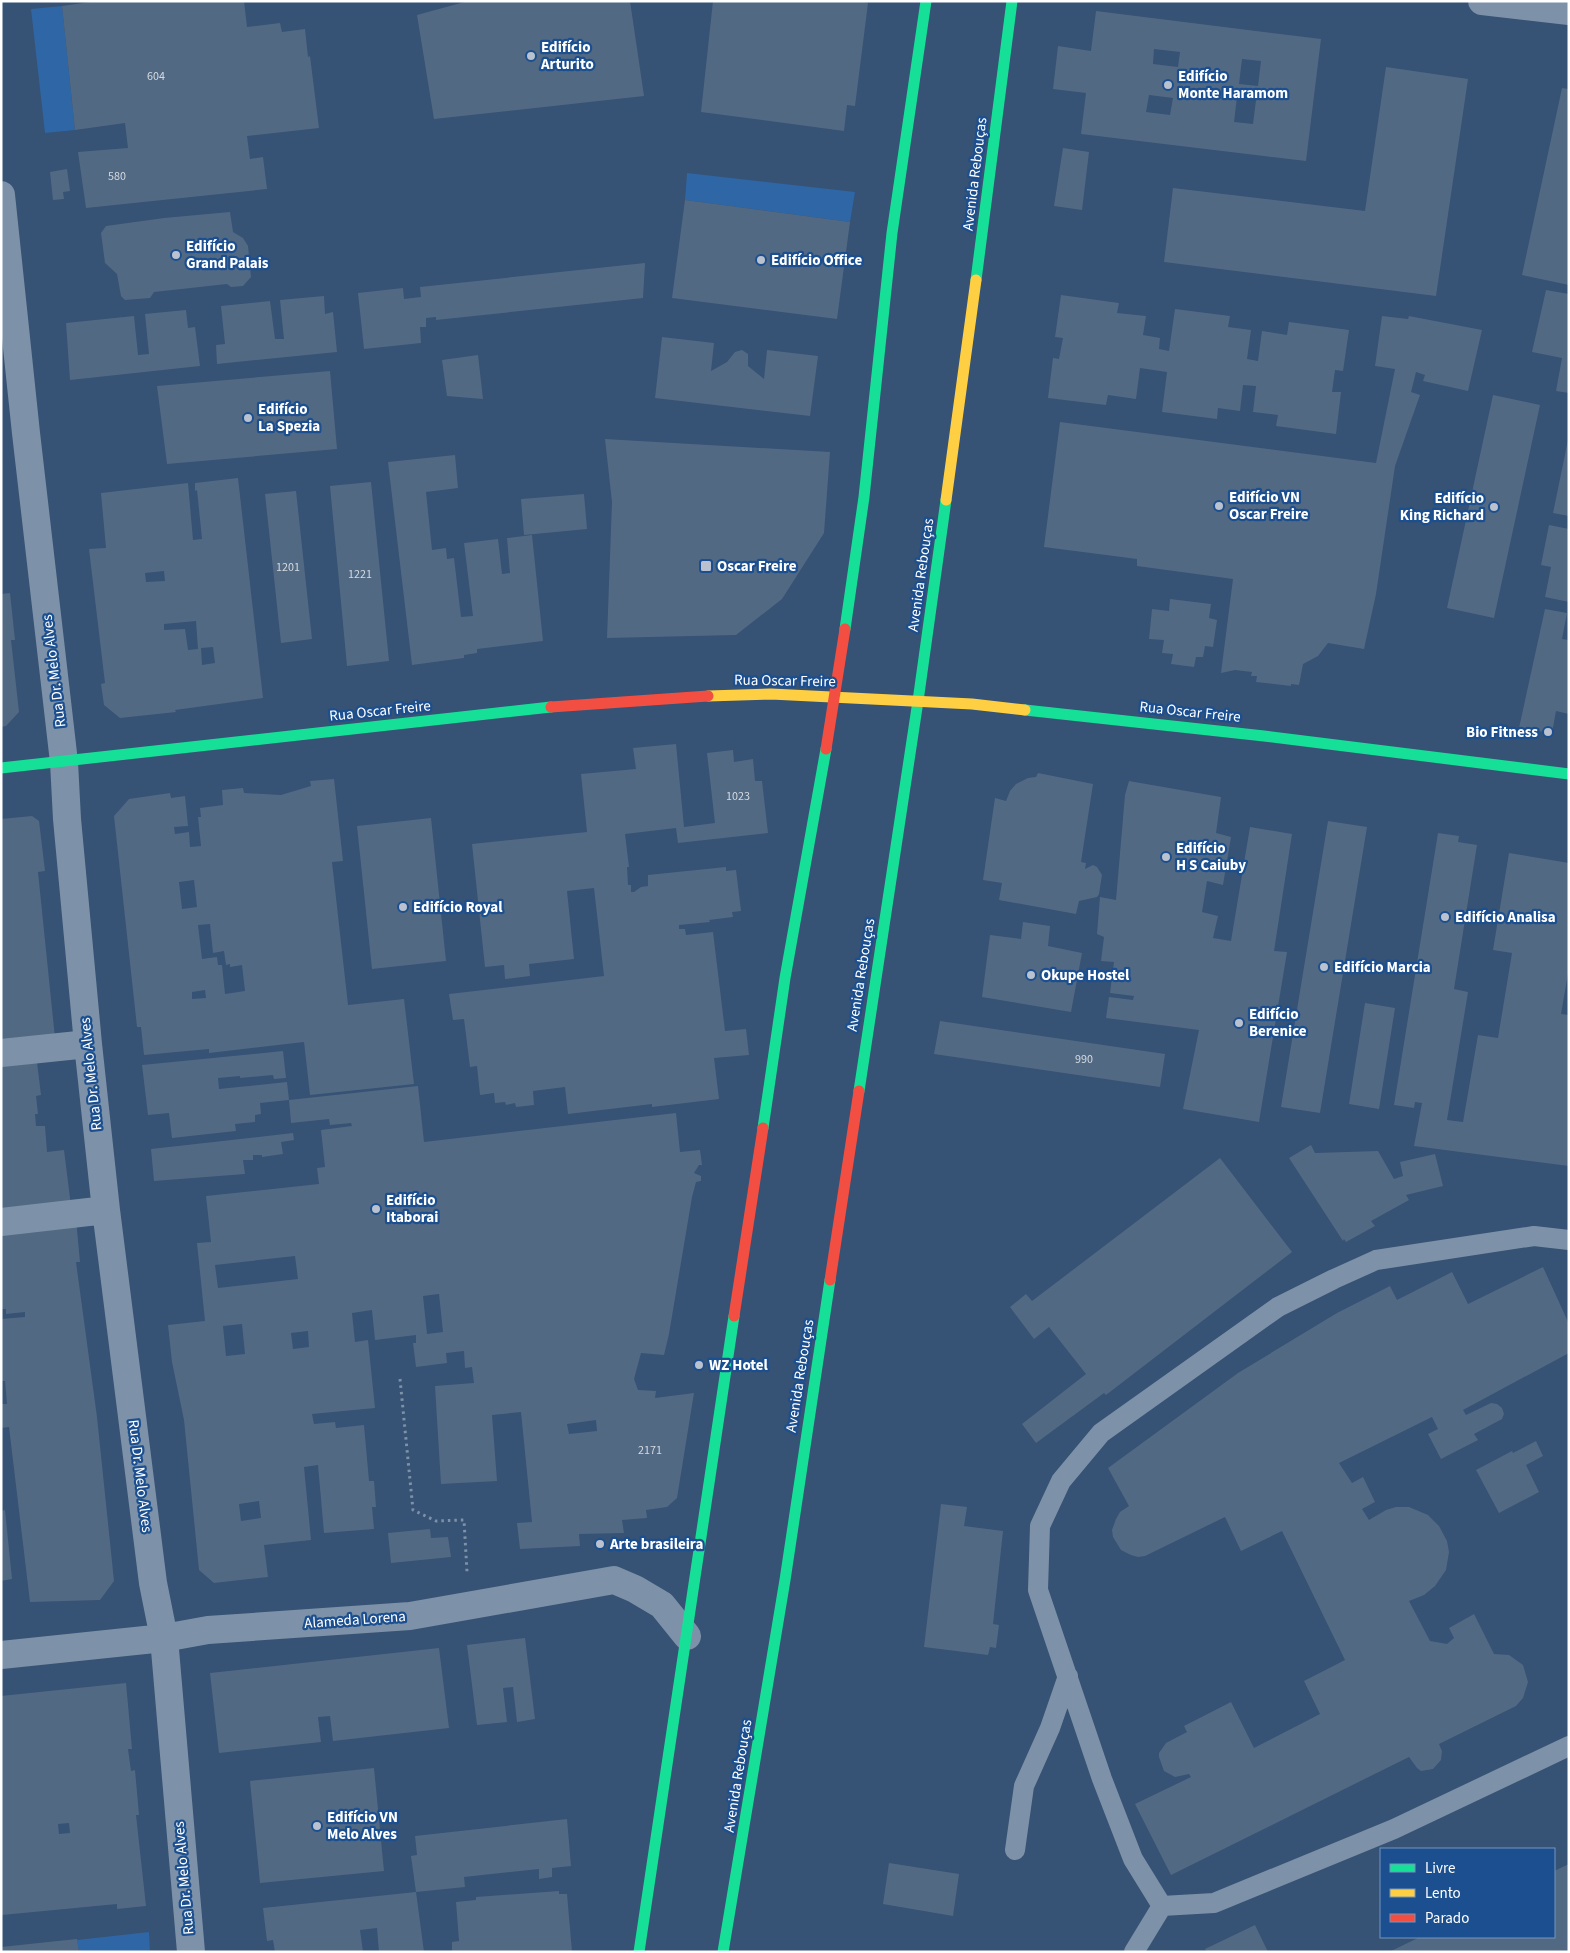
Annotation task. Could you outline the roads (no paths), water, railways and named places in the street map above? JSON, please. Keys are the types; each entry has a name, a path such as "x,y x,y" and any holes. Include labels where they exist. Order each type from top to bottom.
{"main road":[{"path":"639,1952 784,987 835,696 864,497 892,233 926,1"},
{"name":"Avenida Rebouças","path":"723,1952 785,1580 918,701 968,345 1012,1"},
{"name":"Rua Oscar Freire","path":"1,768 559,706 685,697 771,694 981,705 1264,736 1569,774"}],"street":[{"path":"1482,1 1569,11"},
{"name":"Rua Dr. Melo Alves","path":"1,195 64,762 67,820 106,1210 153,1583 164,1638 191,1952"},
{"path":"1,1052 88,1044"},
{"path":"1,1222 106,1210"},
{"name":"Alameda Lorena","path":"1,1655 164,1638 208,1630 410,1616 614,1580 635,1589 662,1605 687,1636"}],"lane":[{"path":"1162,1906 1132,1859 1102,1778 1038,1590 1040,1526 1061,1481 1101,1433 1278,1307 1376,1260 1534,1236 1569,1240"},
{"path":"1015,1850 1024,1786 1050,1728 1068,1676"},
{"path":"1162,1906 1214,1903 1394,1830 1569,1746"},
{"path":"1134,1952 1162,1906"}],"place":[{"name":"Edifício Arturito","path":"531,56"},
{"name":"Edifício Monte Haramom","path":"1168,85"},
{"name":"Edifício Grand Palais","path":"176,255"},
{"name":"Edifício Office","path":"761,260"},
{"name":"Edifício La Spezia","path":"248,418"},
{"name":"Edifício VN Oscar Freire","path":"1219,506"},
{"name":"Edifício King Richard","path":"1494,507"},
{"name":"Oscar Freire","path":"706,566"},
{"name":"Bio Fitness","path":"1548,732"},
{"name":"Edifício H S Caiuby","path":"1166,857"},
{"name":"Edifício Royal","path":"403,907"},
{"name":"Edifício Analisa","path":"1445,917"},
{"name":"Edifício Marcia","path":"1324,967"},
{"name":"Okupe Hostel","path":"1031,975"},
{"name":"Edifício Berenice","path":"1239,1023"},
{"name":"Edifício Itaborai","path":"376,1209"},
{"name":"WZ Hotel","path":"699,1365"},
{"name":"Arte brasileira","path":"600,1544"},
{"name":"Edifício VN Melo Alves","path":"317,1826"}]}
